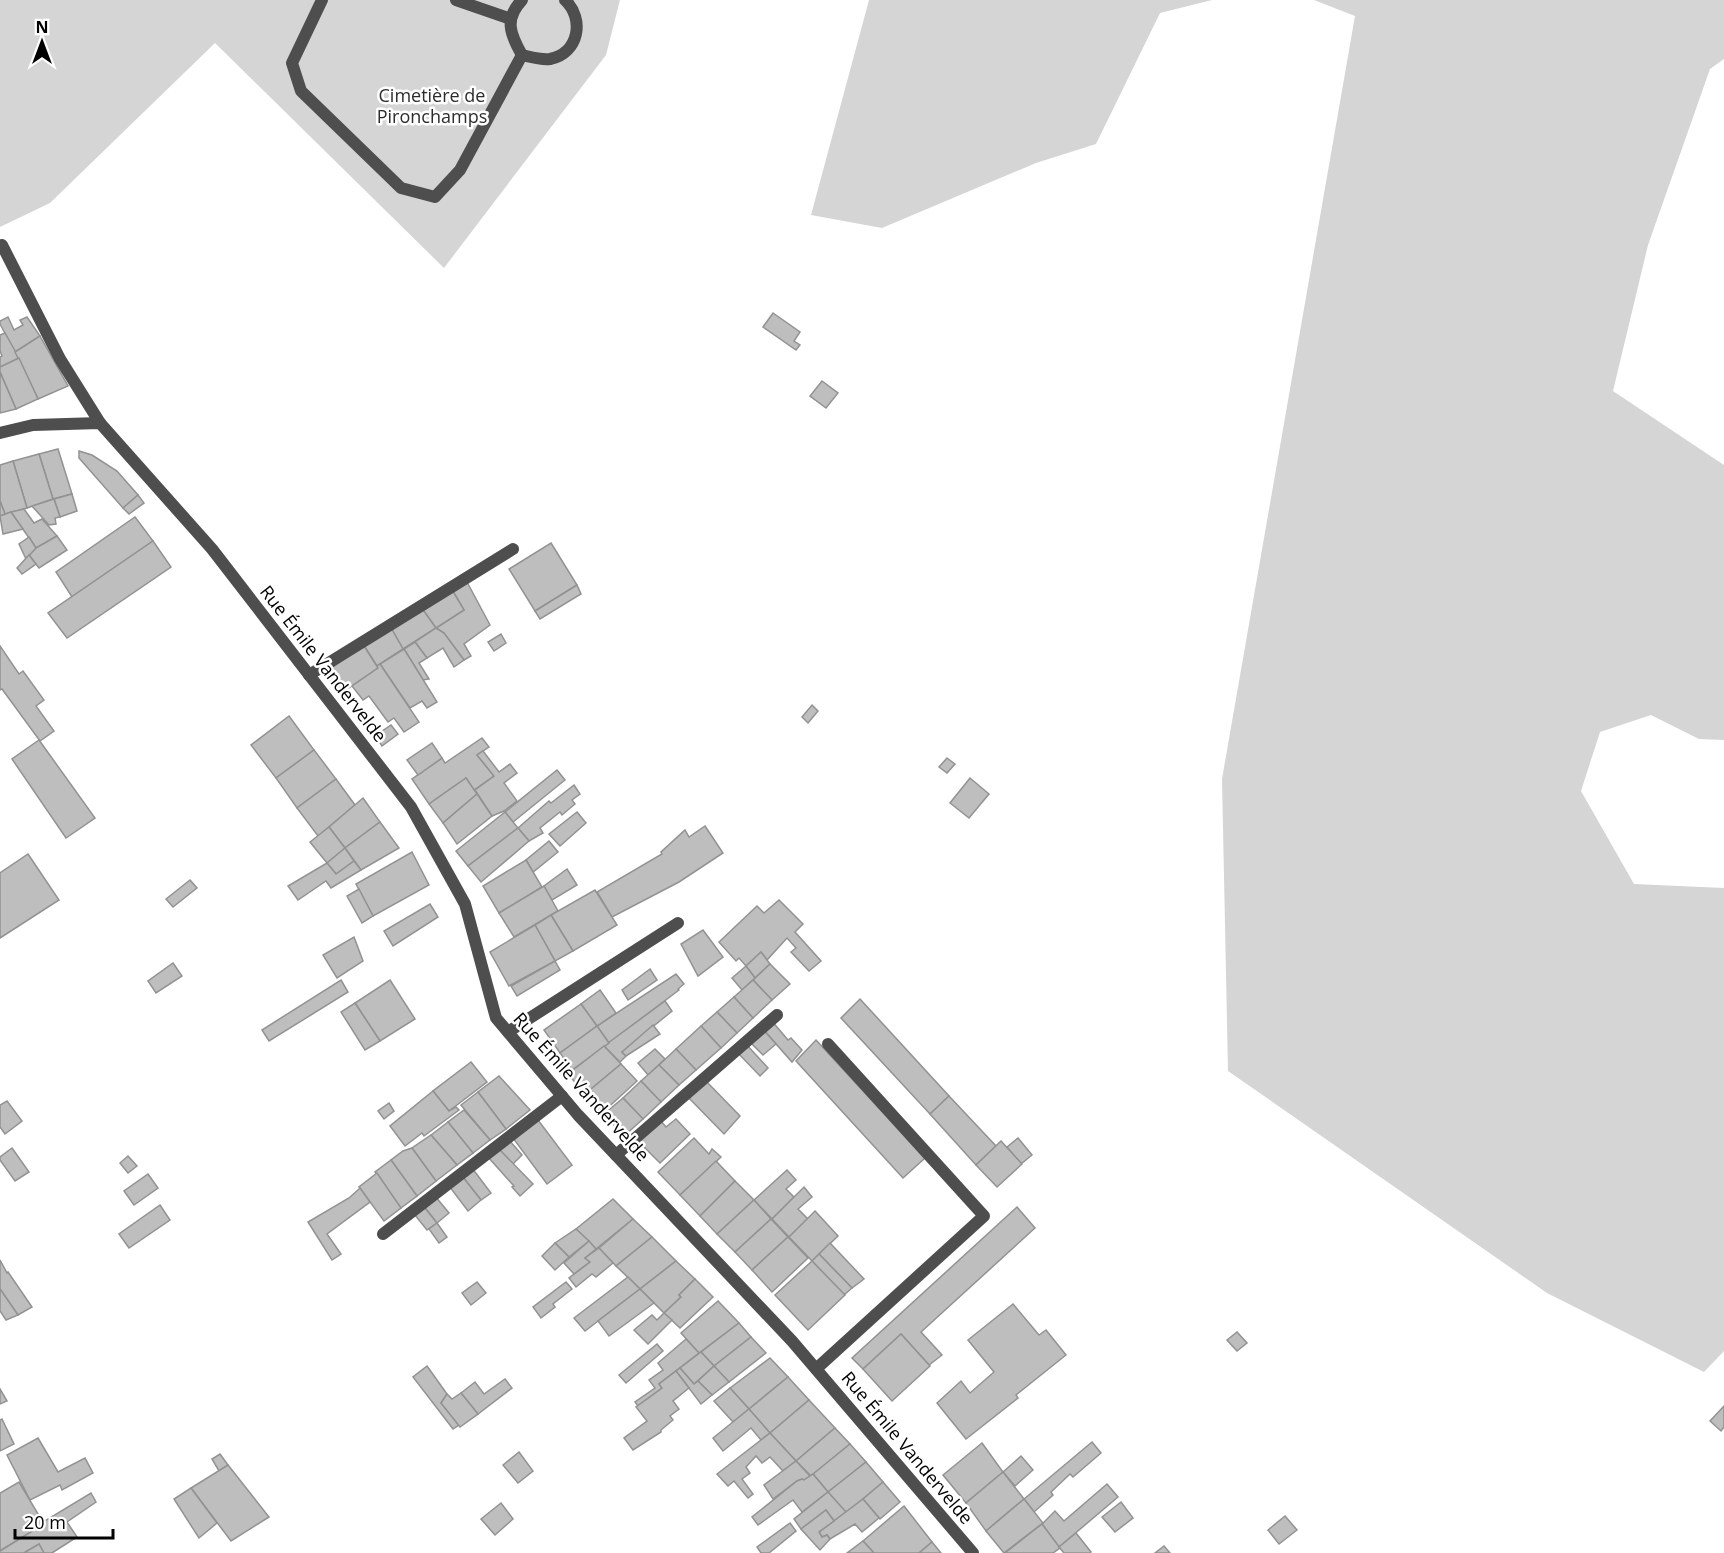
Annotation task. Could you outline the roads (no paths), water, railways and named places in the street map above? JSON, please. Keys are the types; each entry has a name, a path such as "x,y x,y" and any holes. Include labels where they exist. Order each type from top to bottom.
{"street":[{"path":"322,0 292,63 301,92 401,188 435,197 460,170 522,55"},
{"path":"456,0 511,19"},
{"path":"522,0 515,8 511,19 511,31 522,55"},
{"path":"522,55 549,59 560,56 569,48 578,28 576,16 565,0"},
{"name":"Rue Émile Vandervelde","path":"2,245 60,359 100,423 212,549 411,807 465,904 496,1018 616,1155 784,1332 973,1553"},
{"path":"0,433 33,425 100,423"},
{"path":"309,675 513,549"},
{"path":"508,1032 678,923"},
{"path":"616,1155 777,1015"},
{"path":"816,1369 984,1216 828,1044"},
{"path":"383,1234 562,1096"}],"park label":[{"name":"Cimetière de Pironchamps","path":"432,106"}]}
